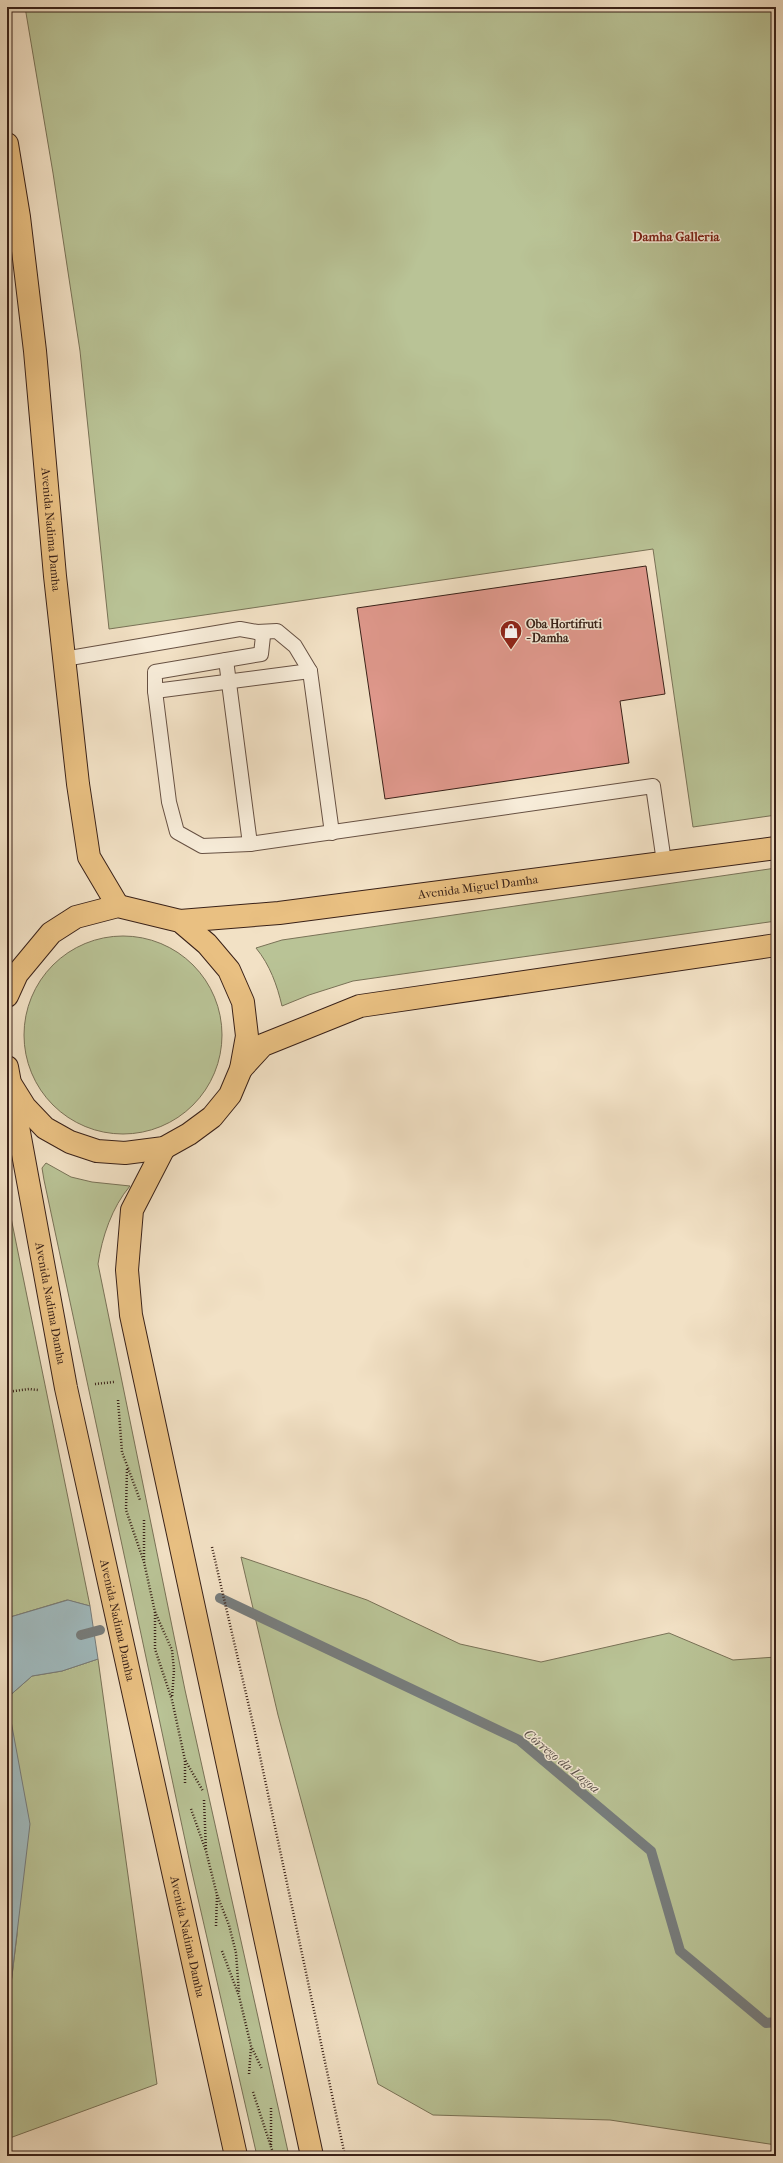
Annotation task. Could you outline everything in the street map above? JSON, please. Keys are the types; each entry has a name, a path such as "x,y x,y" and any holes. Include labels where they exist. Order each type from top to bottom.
{"main road":[{"name":"Avenida Nadima Damha","path":"7,144 19,218 35,351 54,576 78,784 89,857 118,906"},
{"name":"Avenida Miguel Damha","path":"180,921 279,913 776,848"},
{"path":"7,996 17,974 51,933 76,917 118,906 180,921 207,944 229,970 243,1002 247,1036 241,1069 230,1095 212,1117 190,1134 164,1148 125,1152 97,1151 70,1142 45,1128 25,1107 8,1075"},
{"path":"241,1069 263,1045 360,1006 776,945"},
{"name":"Avenida Nadima Damha","path":"8,1075 66,1388 236,2156"},
{"path":"164,1148 132,1210 127,1270 131,1315 312,2156"}],"lane":[{"path":"64,659 240,629 257,632 277,632 295,646 310,671 332,834"},
{"path":"257,632 263,636 261,654 155,672 155,690 169,802 177,832 202,846 250,844 332,834 653,786 664,862"},
{"path":"226,660 250,844"},
{"path":"155,690 310,671"}],"path":[{"path":"7,1392 29,1389 45,1390"},
{"path":"140,1501 127,1467 126,1510 144,1562 155,1612 172,1650 174,1670 172,1700"},
{"path":"143,1515 144,1562"},
{"path":"219,1575 345,2156"},
{"path":"155,1612 155,1649 172,1700 185,1760 184,1791"},
{"path":"185,1760 202,1790 206,1812 206,1851"},
{"path":"188,1803 206,1851 217,1895 229,1925 236,1954 239,1996"},
{"path":"216,1929 217,1895"},
{"path":"220,1944 239,1996 251,2046 265,2075"},
{"path":"249,2078 251,2046"},
{"path":"251,2085 274,2156"},
{"path":"270,2104 272,2146"}],"green space":[{"path":"25,7 776,7 776,815 693,827 653,549 109,629 80,351 53,173"},
{"path":"776,868 776,921 353,981 309,995 282,1006 278,990 272,976 265,961 256,948 282,940"},
{"path":"113,936 133,936 142,937 170,947 186,958 200,972 211,988 215,997 221,1016 221,1054 211,1082 200,1098 186,1112 170,1123 152,1130 133,1134 113,1134 104,1133 76,1123 60,1112 46,1098 35,1082 28,1064 24,1045 24,1025 25,1016 35,988 46,972 60,958 76,947 94,940"},
{"path":"46,1163 71,1177 92,1182 130,1186 113,1213 102,1243 98,1264 185,1690 289,2156 257,2156 191,1868 44,1180 42,1168"},
{"path":"7,1198 90,1606 67,1600 7,1618"},
{"path":"241,1557 367,1600 460,1644 541,1662 669,1633 733,1660 776,1657 776,2145 610,2120 433,2115 378,2084 278,1715"},
{"path":"98,1659 157,2084 7,2139 7,2017 17,1935 14,1742 7,1698 32,1676 62,1671"}],"water":[{"path":"68,1600 90,1606 98,1659 62,1671 32,1676 7,1698 7,1618"},
{"path":"7,1699 30,1824 7,2017"}],"building":[{"name":"Oba Hortifruti - Damha","path":"646,566 665,694 620,701 629,763 385,799 357,608"}],"waterway":[{"name":"Córrego da Lagoa","path":"220,1598 519,1740 651,1851 680,1951 766,2023 776,2022"},
{"name":"Córrego da Lagoa","path":"81,1635 100,1630"}],"place":[{"name":"Oba Hortifruti - Damha","path":"511,650"}],"district":[{"name":"Damha Galleria","path":"676,236"}]}
